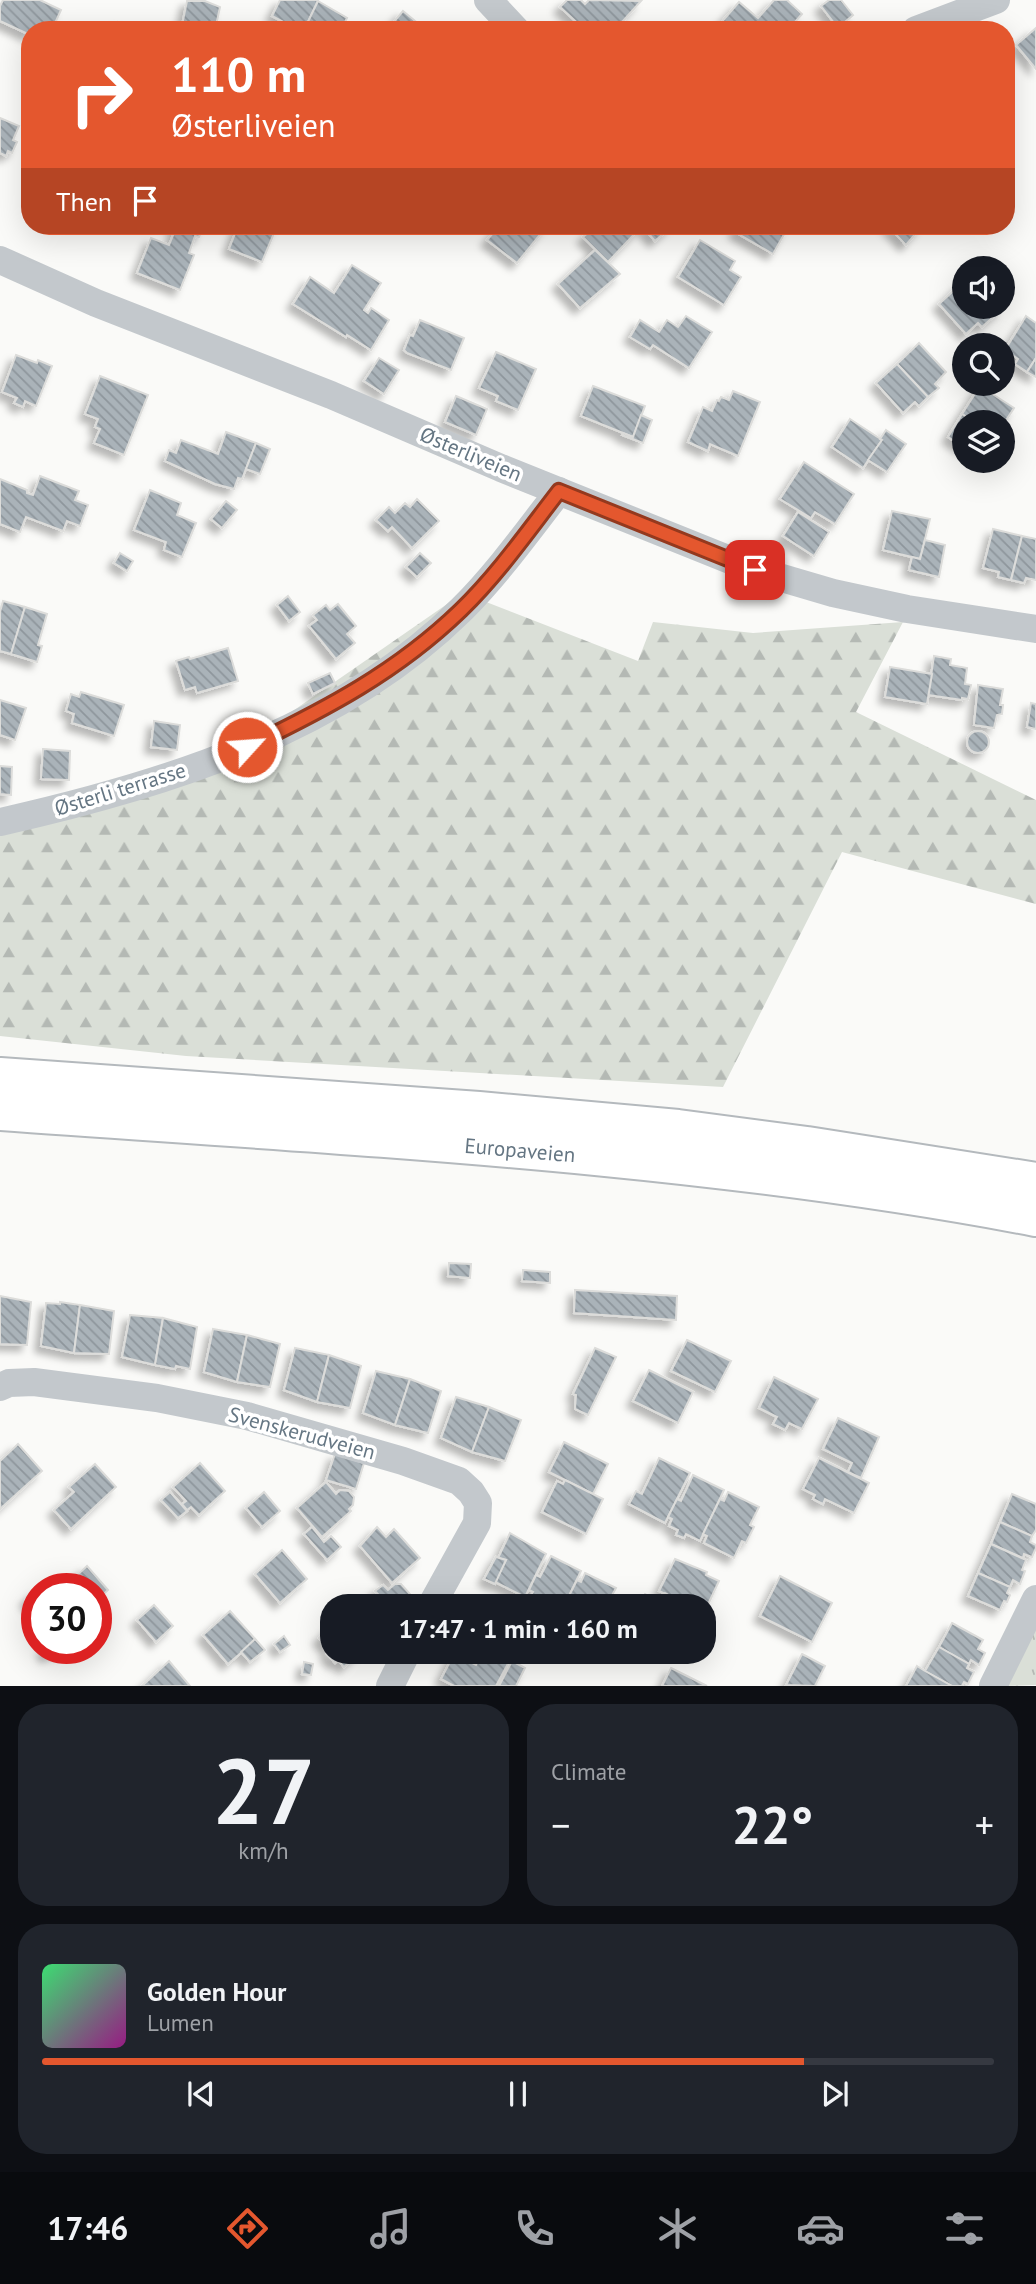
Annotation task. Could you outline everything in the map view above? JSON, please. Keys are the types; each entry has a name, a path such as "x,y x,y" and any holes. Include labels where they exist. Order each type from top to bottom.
{"highway":[{"name":"Europaveien","path":"0,1077 479,1111 678,1129 1036,1182"},
{"name":"Europaveien","path":"0,1111 477,1145 673,1164 889,1193 1036,1217"}],"street":[{"path":"488,0 508,21"},
{"path":"940,21 996,0"},
{"name":"Østerliveien","path":"0,260 96,303 344,400 501,468 755,570 833,593 907,609 1036,629"},
{"name":"Østerli terrasse","path":"0,822 65,807 176,775 247,747 351,695 411,654 461,610 506,561 559,491"},
{"name":"Svenskerudveien","path":"0,1387 9,1383 34,1382 157,1398 234,1413 403,1461 459,1481 478,1503 477,1523 438,1594"},
{"path":"993,1685 1036,1599"},
{"path":"390,1685 401,1664"}],"green space":[{"path":"463,593 638,661 653,622 753,633 903,622 856,712 1036,800 1036,904 842,852 723,1087 186,1056 0,1036 0,821 119,786 287,715"},
{"path":"1036,1629 1036,1685 1005,1686"}],"building":[{"path":"3,0 40,0 61,10 56,21 21,21 21,31 0,21 0,6"},
{"path":"280,0 318,1 308,21 281,21 272,16"},
{"path":"567,0 581,0 585,4 589,0 641,1 623,21 575,21 560,7"},
{"path":"774,0 787,0 802,14 796,21 722,21 739,2 758,18"},
{"path":"829,0 841,0 853,15 846,21 833,21 821,6"},
{"path":"187,1 205,1 220,7 217,21 183,21"},
{"path":"318,1 347,18 346,21 308,21"},
{"path":"403,11 415,21 395,21"},
{"path":"1036,28 1036,69 1016,45"},
{"path":"0,118 19,126 13,140 17,142 12,153 8,151 6,156 0,153"},
{"path":"173,235 200,235 195,236 189,253 194,255 180,290 137,273 151,238 169,245"},
{"path":"234,235 273,235 262,262 229,249"},
{"path":"491,235 540,235 517,263 487,240"},
{"path":"585,235 634,235 608,262 583,237"},
{"path":"650,235 662,235 655,241"},
{"path":"740,235 784,235 773,254"},
{"path":"897,235 914,235 906,245"},
{"path":"700,240 735,261 730,270 741,277 724,305 678,277"},
{"path":"595,250 620,274 580,308 558,284"},
{"path":"352,265 381,283 364,310 368,313 371,308 389,320 371,350 293,304 310,277 334,293"},
{"path":"952,292 952,318 939,304"},
{"path":"686,316 712,332 689,368 653,345 650,349 630,337 640,320 659,332 667,320 678,327"},
{"path":"1026,316 1036,323 1036,358 1027,372 1015,364 1018,359 1015,357 1015,334"},
{"path":"952,319 991,319 982,327 978,323 965,333"},
{"path":"420,320 464,338 451,370 404,350"},
{"path":"919,343 946,372 935,384 939,388 928,397 897,364"},
{"path":"496,352 536,369 518,410 496,401 498,396 479,388"},
{"path":"16,355 52,366 36,406 25,401 23,407 14,403 17,398 2,392"},
{"path":"379,358 399,370 384,394 364,381"},
{"path":"1036,358 1036,377 1027,372"},
{"path":"897,364 928,397 919,406 915,402 903,413 876,383"},
{"path":"100,376 148,395 124,455 94,443 100,429 95,427 98,419 85,414"},
{"path":"593,386 645,406 633,437 581,416"},
{"path":"733,391 760,402 738,456 710,444 708,451 688,442 703,407 712,411 717,400 721,397 729,400"},
{"path":"456,396 487,409 476,435 445,422"},
{"path":"974,396 995,396 1014,408 1013,410 965,410"},
{"path":"641,415 652,420 643,443 622,435 623,433 633,437"},
{"path":"850,419 882,440 863,468 832,447"},
{"path":"886,430 906,444 887,472 868,460"},
{"path":"226,432 256,443 242,479 238,478 234,489 215,484 165,461 169,450 176,453 181,440 218,454"},
{"path":"256,443 270,449 260,474 246,469"},
{"path":"804,462 854,494 835,524 815,512 811,518 780,499"},
{"path":"40,476 79,491 75,500 88,505 80,526 67,521 63,531 26,517 20,532 0,524 0,479 33,495"},
{"path":"150,490 181,503 177,515 196,523 182,557 164,550 166,542 134,530"},
{"path":"417,499 439,521 412,548 392,527 388,531 376,520 389,507 395,513 405,503 410,507"},
{"path":"226,501 237,510 222,528 211,519"},
{"path":"892,511 930,519 920,559 883,550"},
{"path":"798,512 829,532 814,556 783,536"},
{"path":"993,529 1022,536 1011,580 998,577 999,572 983,568"},
{"path":"1022,536 1036,539 1036,580 1026,578 1024,583 1011,580"},
{"path":"925,540 945,545 939,577 909,570 912,557 920,559"},
{"path":"120,553 133,561 127,571 114,563"},
{"path":"420,553 431,563 417,577 406,567"},
{"path":"288,596 300,612 289,621 277,605"},
{"path":"3,601 25,607 11,654 0,651 0,612"},
{"path":"338,604 356,626 347,634 355,643 336,659 309,626 317,620 313,615 326,605 330,610"},
{"path":"25,607 47,614 38,645 42,646 37,662 11,654"},
{"path":"228,648 238,681 197,693 195,687 185,690 176,661"},
{"path":"934,656 951,659 950,665 967,668 965,684 971,685 968,699 928,695"},
{"path":"890,667 932,674 927,704 885,697"},
{"path":"330,673 335,683 313,694 308,683"},
{"path":"978,685 1003,689 1000,705 1003,705 1002,714 997,715 994,728 974,725"},
{"path":"81,692 124,705 114,736 72,723 74,714 66,711 71,694 79,697"},
{"path":"0,700 26,708 15,740 0,735"},
{"path":"1031,703 1036,704 1036,729 1027,727"},
{"path":"154,721 180,725 177,750 151,747"},
{"path":"978,731 986,734 989,742 986,750 978,753 970,750 967,742 970,734"},
{"path":"43,749 70,751 69,780 41,779"},
{"path":"0,766 12,767 11,795 0,794"},
{"path":"449,1263 471,1264 470,1278 448,1276"},
{"path":"523,1270 550,1272 550,1283 522,1281"},
{"path":"575,1290 677,1296 676,1320 574,1313"},
{"path":"0,1296 31,1302 27,1345 0,1344"},
{"path":"46,1303 80,1305 74,1353 41,1346"},
{"path":"80,1305 114,1311 109,1354 74,1353"},
{"path":"130,1315 163,1318 155,1365 122,1357"},
{"path":"163,1318 197,1327 190,1369 155,1365"},
{"path":"213,1329 247,1335 237,1382 204,1372"},
{"path":"247,1335 280,1344 270,1387 237,1382"},
{"path":"687,1340 731,1361 715,1392 671,1371"},
{"path":"295,1348 329,1355 317,1402 284,1390"},
{"path":"595,1348 616,1357 588,1415 575,1409 576,1395 573,1394"},
{"path":"329,1355 361,1366 350,1408 317,1402"},
{"path":"649,1370 693,1392 678,1423 633,1401"},
{"path":"376,1371 410,1379 395,1425 363,1413"},
{"path":"774,1377 818,1399 802,1429 789,1423 785,1430 773,1424 777,1417 759,1408"},
{"path":"410,1379 441,1391 428,1433 395,1425"},
{"path":"456,1397 489,1407 472,1452 441,1438"},
{"path":"489,1407 521,1420 505,1461 472,1452"},
{"path":"838,1418 879,1437 861,1478 848,1472 852,1463 823,1449"},
{"path":"564,1442 608,1464 593,1494 549,1472"},
{"path":"18,1444 42,1471 0,1509 0,1461"},
{"path":"335,1454 364,1463 356,1489 326,1480"},
{"path":"659,1458 690,1473 665,1523 629,1504 636,1491 642,1494"},
{"path":"819,1458 869,1483 854,1513 825,1499 823,1504 813,1499 815,1495 803,1489"},
{"path":"200,1463 225,1491 199,1515 191,1507 187,1510 182,1504 186,1501 173,1487"},
{"path":"95,1464 116,1487 71,1529 54,1510 74,1492 69,1487"},
{"path":"693,1475 724,1490 700,1541 686,1534 684,1538 676,1535 678,1530 669,1526 672,1519 668,1517 677,1499 681,1501"},
{"path":"565,1480 603,1499 586,1534 542,1512 557,1481 563,1484"},
{"path":"326,1482 336,1494 340,1490 349,1491 354,1497 353,1505 349,1509 351,1511 322,1537 297,1508"},
{"path":"170,1492 187,1511 178,1518 161,1500"},
{"path":"264,1492 280,1511 262,1527 246,1508"},
{"path":"728,1492 759,1507 750,1525 754,1527 746,1543 742,1541 734,1558 704,1543 707,1536 703,1534 720,1499 724,1501"},
{"path":"1012,1494 1036,1504 1036,1530 1032,1536 1000,1522"},
{"path":"1000,1522 1032,1536 1030,1542 1036,1545 1036,1548 1032,1557 1024,1554 1023,1558 991,1544"},
{"path":"312,1527 324,1542 331,1536 341,1547 327,1560 304,1534"},
{"path":"377,1527 386,1537 394,1529 420,1558 392,1583 360,1546"},
{"path":"510,1533 546,1554 526,1594 519,1594 495,1582 506,1560 498,1558"},
{"path":"991,1544 1026,1560 1020,1584 1013,1580 1010,1587 978,1573"},
{"path":"282,1550 307,1579 280,1603 255,1574"},
{"path":"551,1556 581,1571 570,1594 532,1594 529,1590 536,1575 540,1577"},
{"path":"496,1557 506,1560 495,1584 484,1579"},
{"path":"675,1559 707,1572 706,1575 719,1581 713,1594 665,1594 659,1591"},
{"path":"87,1566 93,1573 79,1573"},
{"path":"585,1573 616,1588 613,1594 570,1594 577,1580 581,1582"},
{"path":"978,1573 1010,1587 1007,1602 1004,1601 1000,1610 968,1596"},
{"path":"780,1576 832,1603 812,1642 760,1616"},
{"path":"395,1584 401,1584 410,1594 378,1594 375,1591 383,1585 388,1590"},
{"path":"154,1605 173,1626 156,1642 137,1620"},
{"path":"230,1611 256,1640 228,1664 203,1635"},
{"path":"952,1623 983,1640 978,1649 985,1653 979,1665 971,1660 969,1664 939,1647"},
{"path":"284,1636 290,1645 280,1652 274,1644"},
{"path":"255,1639 265,1650 250,1662 241,1652"},
{"path":"939,1647 969,1664 967,1668 974,1672 968,1684 964,1682 962,1686 952,1686 925,1671"},
{"path":"802,1654 825,1666 815,1686 786,1685"},
{"path":"169,1661 190,1686 142,1686"},
{"path":"304,1662 313,1664 311,1675 302,1674"},
{"path":"449,1664 508,1664 496,1686 454,1686 441,1679"},
{"path":"510,1664 525,1668 516,1686 499,1686"},
{"path":"917,1666 925,1671 952,1686 906,1686"},
{"path":"671,1668 707,1686 662,1686"}],"route":[{"path":"247,747 351,695 411,654 461,610 506,561 559,491 755,570"}]}
